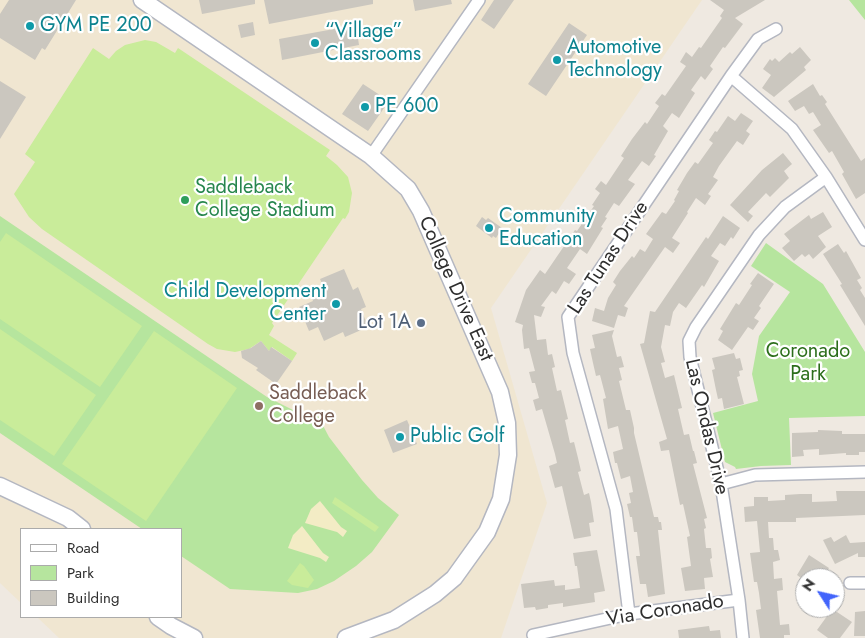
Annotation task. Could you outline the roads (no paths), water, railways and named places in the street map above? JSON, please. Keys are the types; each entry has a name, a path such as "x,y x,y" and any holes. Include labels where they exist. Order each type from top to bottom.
{"street":[{"name":"College Drive East","path":"142,0 371,156 408,189 421,211 500,392 507,423 508,455 501,499 482,538 459,572 435,594 415,608 369,634 347,638"},
{"path":"371,156 479,0"},
{"name":"Las Tunas Drive","path":"629,614 616,509 573,353 568,317 731,76 758,39 776,29"},
{"path":"731,76 792,129 826,177 865,240"},
{"name":"Las Ondas Drive","path":"743,638 721,484 690,357 689,341 696,327 760,236 785,207 826,177"},
{"path":"721,484 755,475 865,472"},
{"path":"0,486 68,518 81,528"},
{"path":"850,583 865,583"},
{"name":"Via Coronado","path":"533,635 629,614 739,600"},
{"path":"159,618 194,638"}],"place":[{"name":"GYM PE 200","path":"30,26"},
{"name":"“Village” Classrooms","path":"315,43"},
{"name":"Automotive Technology","path":"557,60"},
{"name":"PE 600","path":"365,107"},
{"name":"Saddleback College Stadium","path":"185,200"},
{"name":"Community Education","path":"489,228"},
{"name":"Child Development Center","path":"336,304"},
{"name":"Lot 1A","path":"421,323"},
{"name":"Saddleback College","path":"259,406"},
{"name":"Public Golf","path":"400,437"}],"park label":[{"name":"Coronado Park","path":"808,364"}]}
